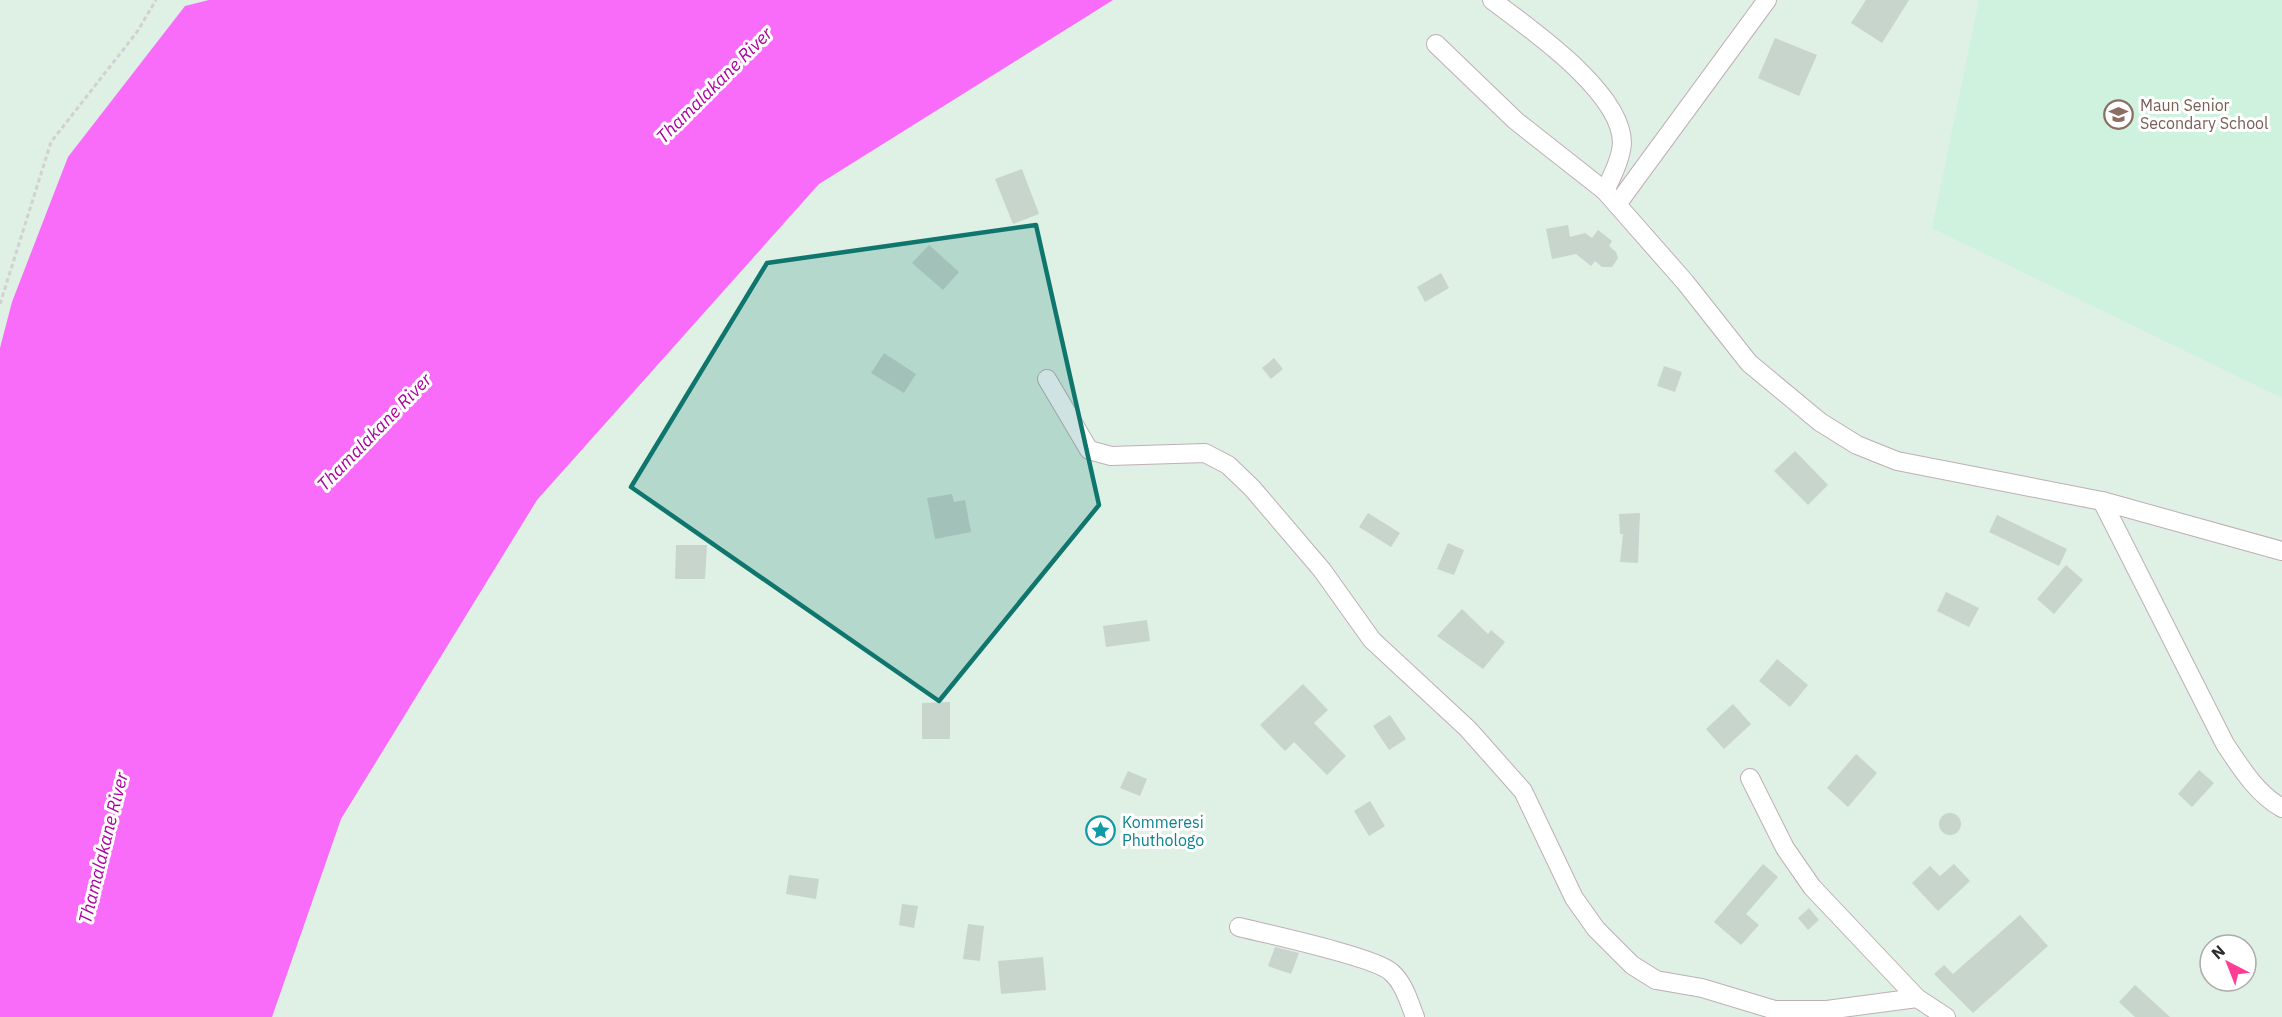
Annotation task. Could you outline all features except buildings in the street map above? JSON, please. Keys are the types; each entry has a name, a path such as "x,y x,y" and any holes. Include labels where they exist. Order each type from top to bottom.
{"street":[{"path":"1492,0 1568,60 1596,91 1619,123 1622,144 1611,197"},
{"path":"1611,197 1767,0"},
{"path":"1436,44 1516,121 1611,197 1749,363 1820,422 1847,440 1897,461 2102,501 2282,551"},
{"path":"1047,379 1089,450 1111,456 1205,453 1228,465 1252,488 1322,570 1372,640 1468,729 1523,791 1574,898 1596,929 1632,965 1656,980 1702,988 1775,1010 1827,1010 1917,998"},
{"path":"2102,501 2225,744 2243,772 2269,801 2282,808"},
{"path":"1750,777 1785,848 1812,886 1917,998 1946,1017"},
{"path":"1239,927 1369,962 1391,971 1404,989 1415,1017"}],"path":[{"path":"0,304 51,142 137,32 156,0"}],"highlighted area":[{"path":"1036,225 1099,505 939,701 631,487 767,263"}],"shaded area":[{"name":"Maun Senior Secondary School","path":"1979,0 2282,0 2282,398 1932,228"}],"water":[{"name":"Thamalakane River","path":"209,0 1113,0 819,184 537,500 341,819 272,1017 0,1017 0,348 12,302 68,157 185,6"}],"place":[{"name":"Maun Senior Secondary School","path":"2119,114"},
{"name":"Kommeresi Phuthologo","path":"1101,831"}]}
